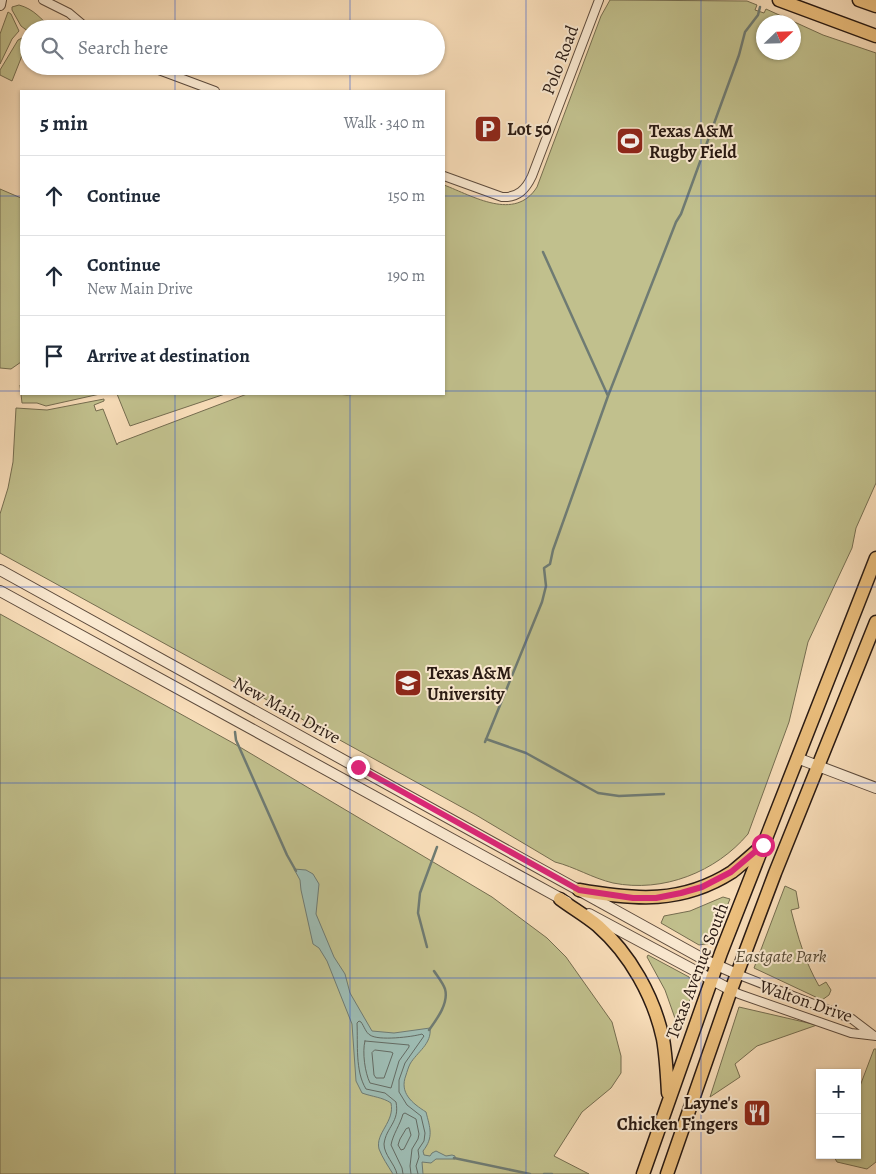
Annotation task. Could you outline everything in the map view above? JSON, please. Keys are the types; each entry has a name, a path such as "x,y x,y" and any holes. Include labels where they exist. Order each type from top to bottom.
{"main road":[{"path":"779,0 876,36"},
{"path":"859,0 876,6"},
{"name":"Texas Avenue South","path":"643,1174 711,979 876,558"},
{"path":"667,1174 731,990 775,873 876,622"},
{"path":"579,890 633,898 656,898 681,893 702,887 731,872 763,845"},
{"path":"560,899 598,926 608,936 625,956 641,981 655,1013 662,1038 668,1099"}],"street":[{"path":"0,5 1,0"},
{"path":"43,0 68,13 77,20"},
{"name":"Polo Road","path":"445,176 502,197 516,195 526,187 532,176 599,0"},
{"path":"172,75 212,90"},
{"name":"New Main Drive","path":"0,570 716,966 737,974"},
{"name":"New Main Drive","path":"0,592 560,899 731,990"},
{"path":"152,675 161,659"},
{"path":"797,758 876,788"},
{"path":"350,784 358,767"},
{"name":"Walton Drive","path":"737,974 852,1019 874,1036"},
{"name":"Walton Drive","path":"731,990 851,1033 874,1036"}],"green space":[{"path":"610,0 747,1 757,5 755,10 764,13 766,9 779,15 756,15 756,60 801,60 801,25 823,35 876,53 876,483 856,528 852,548 808,642 789,722 748,834 720,859 704,869 669,882 651,885 613,883 555,862 476,815 0,553 0,514 13,462 16,408 47,410 104,399 104,401 94,405 96,411 103,409 117,445 244,395 445,395 445,185 480,200 506,205 517,203 528,197 537,187 601,16"},
{"path":"19,5 24,7 43,20 20,20 20,24 12,7"},
{"path":"8,12 11,14 19,31 12,39 0,64 0,34"},
{"path":"20,39 20,61 12,81 0,75 0,70"},
{"path":"0,189 20,198 20,363 11,369 0,368"},
{"path":"21,395 96,395 46,406 37,403 22,403"},
{"path":"117,395 222,395 130,426"},
{"path":"0,614 233,743 492,897 547,938 566,957 612,1022 621,1056 621,1073 611,1088 582,1112 554,1156 589,1174 0,1174"},
{"name":"Eastgate Park","path":"785,886 796,891 799,908 791,910 806,959 819,986 826,982 831,990 829,995 822,1000 754,968"},
{"path":"723,897 730,899 712,943 699,945 661,923 664,916 690,911"},
{"path":"648,955 689,977 694,987 682,1024 676,1021 665,990 647,957"},
{"name":"Eastgate Park","path":"739,1007 817,1025 757,1046 735,1064 740,1077 710,1097"},
{"path":"874,1049 876,1049 876,1162 867,1169 837,1162 835,1159 861,1159 861,1083"}],"water":[{"path":"294,869 306,870 313,874 319,884 316,914 334,957 345,974 350,993 372,1031 394,1033 430,1028 429,1039 409,1065 404,1087 408,1097 426,1112 430,1137 423,1151 424,1155 430,1156 436,1151 446,1156 455,1156 455,1159 436,1159 431,1163 422,1162 423,1174 393,1174 383,1158 379,1149 379,1143 390,1116 391,1103 362,1093 356,1081 352,1024 327,961 319,948 313,944 300,880"}],"waterway":[{"path":"485,742 542,602 546,586 544,568 550,564 553,550 608,396 676,222 681,214 739,55 745,32 758,15 760,7"},
{"path":"543,252 608,396"},
{"path":"235,732 236,740 287,855 296,871"},
{"path":"486,739 526,753 598,793 619,796 664,794"},
{"path":"427,947 418,913 420,893 437,847"},
{"path":"429,1030 442,1011 446,994 443,984 434,971"},
{"path":"454,1158 530,1174"},
{"path":"544,1174 552,1174"}],"place":[{"name":"Lot 50","path":"488,129"},
{"name":"Texas A&M Rugby Field","path":"630,141"},
{"name":"Texas A&M University","path":"408,683"},
{"name":"Layne's Chicken Fingers","path":"757,1113"}],"route":[{"path":"358,767 579,890 617,897 656,898 694,890 731,872 763,845"}]}
